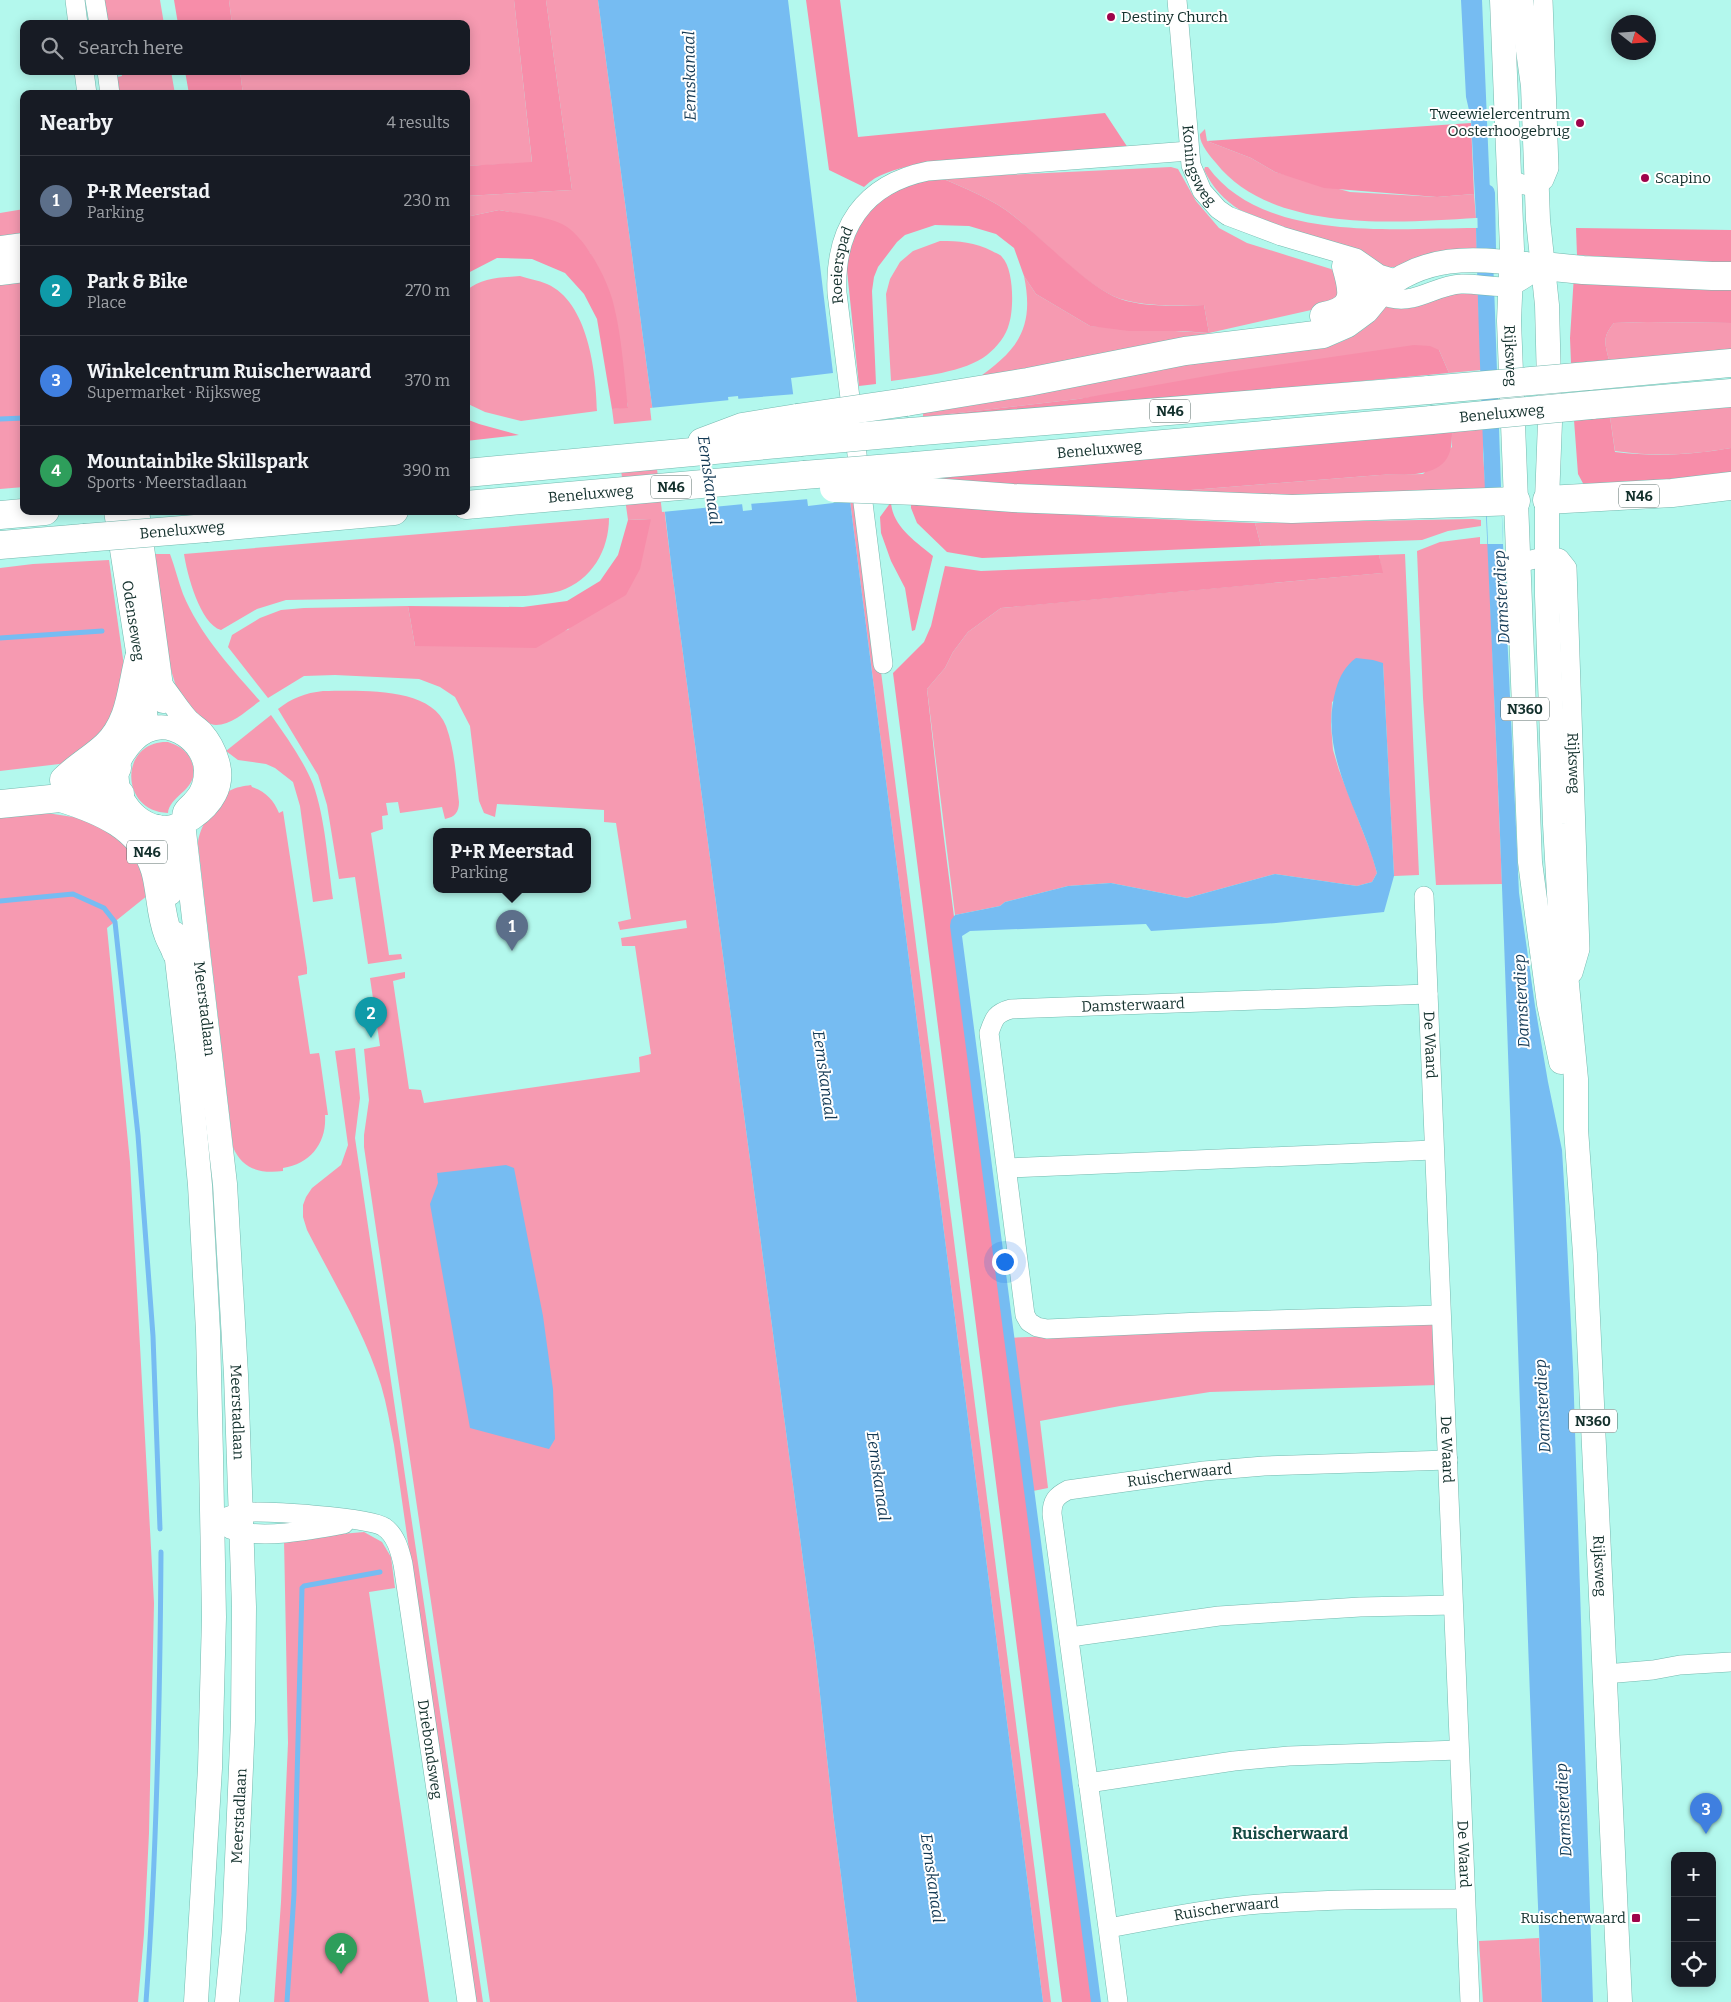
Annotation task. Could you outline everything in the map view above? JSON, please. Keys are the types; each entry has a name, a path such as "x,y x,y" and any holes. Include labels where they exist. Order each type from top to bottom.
{"highway":[{"path":"0,250 20,247"},
{"name":"N46","path":"1224,346 1263,328 1340,312 1348,304 1352,294 1336,258"},
{"path":"1543,266 1583,270 1731,276"},
{"path":"0,271 20,268"},
{"name":"N46","path":"672,454 742,426 1028,382 1185,351 1323,334 1336,330 1365,310 1388,286"},
{"name":"Beneluxweg","path":"470,473 910,432 1430,390 1731,363"},
{"name":"Beneluxweg","path":"470,505 790,476 832,488 1432,420 1731,393"},
{"name":"N46","path":"916,478 1013,498 1292,509 1501,502"},
{"name":"N46","path":"1547,500 1672,494 1731,486"},
{"path":"0,515 20,513"},
{"name":"Beneluxweg","path":"0,546 350,515"},
{"path":"0,550 33,543"},
{"path":"62,789 74,769 96,755 120,729 131,700 139,658"},
{"name":"N46","path":"0,804 62,789 118,781"},
{"name":"N46","path":"0,786 62,789 111,818 140,840 155,869 168,933 176,952"}],"main road":[{"name":"Rijksweg","path":"1502,0 1511,221 1494,261 1494,285 1509,321 1501,502 1519,563 1530,862 1549,1004 1576,1130"},
{"name":"Rijksweg","path":"1521,0 1533,86 1538,220 1548,305 1550,422 1547,500 1547,596 1556,847 1576,1079 1576,1130 1585,1254 1620,2002"},
{"path":"1388,286 1426,265 1442,262 1494,261 1543,266"},
{"name":"N46","path":"1501,502 1547,500"},
{"name":"Odenseweg","path":"117,515 139,658 147,730"},
{"name":"Odenseweg","path":"138,515 161,686 179,725"},
{"path":"179,725 200,731 209,742 219,772 217,790 211,802 202,811 183,824 172,827 158,827 146,823 128,809 118,781 129,744 147,730 179,725"},
{"name":"Meerstadlaan","path":"183,824 225,1184 236,1374 244,1607 244,1721 234,1929 227,2002"},
{"name":"Meerstadlaan","path":"158,827 164,844 188,1057 200,1185 208,1331 214,1617 210,1768 196,2002"}],"street":[{"path":"75,0 78,20"},
{"path":"95,0 98,20"},
{"name":"Koningsweg","path":"1177,0 1189,151 1196,178 1202,191 1218,209 1239,221 1336,258 1388,286"},
{"path":"1510,179 1524,185 1536,187 1544,180 1549,168 1542,0"},
{"path":"85,75 86,90"},
{"path":"108,75 109,90"},
{"name":"Roeierspad","path":"883,664 837,293 839,254 848,228 857,214 876,194 894,181 914,174 928,171 1189,151"},
{"path":"1388,286 1389,297 1418,298 1430,291 1445,286 1463,284 1494,285 1543,266"},
{"path":"1519,563 1547,556"},
{"name":"De Waard","path":"1424,896 1433,1150 1448,1460 1470,2002"},
{"path":"1544,969 1554,976 1567,978"},
{"name":"Damsterwaard","path":"1428,994 1011,1009 999,1012 992,1022 989,1033 1025,1314 1030,1322 1037,1327 1063,1329 1210,1321 1440,1315"},
{"path":"1007,1168 1433,1150"},
{"name":"Ruischerwaard","path":"1118,2002 1052,1503 1059,1494 1068,1490 1221,1470 1264,1466 1448,1460"},
{"name":"Driebondsweg","path":"212,1523 240,1523 309,1530 360,1521 377,1524 385,1528 399,1547 467,2002"},
{"path":"1070,1637 1219,1616 1360,1607 1453,1606"},
{"path":"1604,1674 1653,1670 1680,1665 1731,1662"},
{"path":"1088,1783 1234,1761 1280,1757 1459,1750"},
{"name":"Ruischerwaard","path":"1108,1928 1210,1910 1248,1906 1322,1900 1465,1899"}],"shaded area":[{"path":"102,0 160,0 163,20 107,20"},
{"path":"174,0 229,0 232,20 177,20"},
{"path":"229,0 514,0 532,163 470,166 470,90 242,90 241,75 470,75 470,20 232,20"},
{"path":"514,0 546,0 572,190 470,196 470,166 532,162"},
{"path":"546,0 598,0 654,420 614,424 612,409 628,407 602,276 590,253 578,238 520,214 499,210 470,216 470,196 572,190"},
{"path":"806,0 840,0 858,137 1105,113 1132,154 913,165 881,175 864,187 829,170"},
{"path":"172,75 174,90 119,90 117,77"},
{"path":"186,75 241,75 242,90 188,90"},
{"path":"1471,123 1474,194 1437,197 1324,188 1275,172 1251,158 1207,141"},
{"path":"1205,129 1207,141 1251,158 1275,172 1350,192 1437,197 1474,194 1476,218 1409,221 1337,219 1301,212 1269,202 1240,186 1216,163 1205,149 1200,138 1200,134"},
{"path":"1171,167 1178,169 1196,201 1219,228 1247,243 1331,269 1336,272 1341,293 1329,306 1209,333 1204,305 1146,304 1123,300 1113,296 1075,270 1007,211 980,195 941,178"},
{"path":"1205,167 1208,167 1232,191 1262,209 1296,220 1332,226 1370,229 1476,228 1477,252 1401,267 1386,267 1240,210 1224,198 1215,188 1204,170"},
{"path":"941,178 980,195 1007,211 1088,280 1113,296 1134,303 1170,306 1204,305 1209,333 1129,331 1090,326 1036,294 1024,276 1014,248 996,234 969,226 935,225 905,235 897,242 878,267 872,291 876,384 859,386 846,261 855,236 872,201 918,179"},
{"path":"20,210 20,239 0,242 0,213"},
{"path":"499,210 539,217 562,224 579,238 595,260 607,285 614,306 621,344 628,408 612,409 597,319 584,294 565,273 532,259 497,258 470,272 470,216"},
{"path":"1576,228 1731,230 1731,266 1577,255"},
{"path":"940,241 973,244 986,248 1002,257 1009,270 1012,289 1012,309 1008,328 998,345 987,355 967,366 942,373 891,381 886,294 890,279 900,262 913,251"},
{"path":"1574,275 1731,282 1731,323 1614,323 1606,336 1606,349 1609,360 1571,363 1570,338"},
{"path":"520,276 540,281 561,293 572,306 581,322 592,358 597,411 521,421 485,412 470,405 470,288 478,283 498,278"},
{"path":"1024,276 1036,294 1090,326 1209,333 975,380 1002,359 1019,337 1027,311"},
{"path":"20,278 20,487 0,489 0,281"},
{"path":"1445,291 1478,293 1481,370 1449,373 1439,350 1078,399 923,417 923,413 1203,361 1333,345 1363,329 1387,305 1396,308 1411,308 1425,304"},
{"path":"1614,323 1731,323 1731,349 1609,360 1606,349 1606,336"},
{"path":"1414,345 1430,346 1439,350 1449,373 923,417 1078,399 1229,372"},
{"path":"1731,404 1731,448 1673,454 1615,451 1610,417"},
{"path":"1610,417 1615,452 1673,454 1731,448 1731,479 1585,487 1578,474 1574,420"},
{"path":"470,421 479,424 519,435 470,441"},
{"path":"1484,428 1483,454 1486,496 1116,496 1380,475 1423,474 1452,447 1452,430"},
{"path":"1452,430 1451,448 1444,462 1437,468 1429,471 1409,475 1380,475 1116,496 926,478"},
{"path":"657,451 816,1658 857,2002 490,2002 364,1147 369,1100 364,1049 380,1046 370,978 405,972 405,978 393,981 409,1089 421,1090 424,1103 640,1072 639,1057 651,1054 635,946 622,946 621,938 687,928 686,920 620,930 618,922 631,919 616,823 604,822 604,810 497,804 495,817 484,813 479,801 470,726 455,697 440,687 419,679 335,675 304,676 268,698 228,647 232,635 260,618 281,610 304,608 408,606 415,646 568,630 651,519 628,520 619,456"},
{"path":"859,500 1051,2002 1043,2002 850,501"},
{"path":"891,502 892,511 900,526 933,556 915,630 912,631 905,588 891,561 881,533 880,517"},
{"path":"911,503 1108,517 1255,523 1261,546 982,558 947,552 917,523"},
{"path":"609,518 606,541 590,572 571,586 560,591 525,596 286,600 257,609 221,630 214,626 201,609 191,585 184,554"},
{"path":"651,519 640,569 626,595 536,648 415,646 408,606 523,607 567,601 600,581 618,555 628,520"},
{"path":"1481,520 1481,526 1448,531 1422,540 1261,546 1255,523"},
{"path":"1480,537 1480,544 1488,544 1502,884 1436,885 1423,698 1417,551 1440,542"},
{"path":"154,554 170,554 183,594 198,623 217,650 260,701 228,723 216,725 206,722 191,712 181,698 166,647"},
{"path":"1405,554 1419,875 1394,876 1383,664 1332,702 1333,750 1372,855 1377,873 1372,882 1357,886 1275,874 1187,898 1111,883 1068,886 1005,902 1000,906 955,915 927,689 945,668 953,652 968,632 1001,608 1382,573 1379,555"},
{"path":"1379,555 1383,573 1001,608 968,632 953,652 945,668 927,689 942,823 1093,2002 1062,2002 893,673 924,642 931,626 945,566 981,571"},
{"path":"109,560 124,666 119,716 68,763 0,771 0,568 33,564"},
{"path":"323,691 374,692 410,697 426,704 438,713 449,735 455,764 459,802 456,814 445,819 442,807 400,813 398,802 386,803 388,815 382,816 383,829 371,833 389,955 401,954 402,959 368,964 355,877 339,879 327,805 318,775 278,709 299,697"},
{"path":"271,715 299,757 313,784 323,825 333,899 313,902 300,806 293,782 275,768 266,764 238,760 226,751"},
{"path":"168,742 186,752 193,768 193,777 190,784 174,800 168,813 152,810 140,801 134,790 131,776 134,763 140,752 152,744"},
{"path":"251,785 268,797 279,813 283,811 307,968 307,974 298,976 310,1054 319,1053 328,1115 325,1115 325,1125 320,1143 309,1157 293,1166 283,1168 283,1171 275,1172 259,1171 247,1165 241,1160 233,1147 198,844 204,823 213,807 229,791"},
{"path":"47,813 86,819 124,837 153,891 107,928 130,1162 154,1603 149,1833 144,1934 138,2002 0,2002 0,818"},
{"path":"355,1048 360,1098 355,1138 483,2002 474,2002 394,1445 385,1400 366,1346 307,1230 303,1217 303,1205 306,1197 312,1188 341,1165 348,1145 335,1051"},
{"path":"1436,1320 1438,1385 1210,1392 1040,1421 1048,1488 1028,1492 1007,1338"},
{"path":"364,1532 382,1542 391,1557 395,1588 369,1592 429,2002 274,2002 281,1902 288,1743 284,1539"},
{"path":"1539,1938 1542,2002 1483,2002 1479,1941"}],"water":[{"name":"Eemskanaal","path":"598,0 788,0 833,373 791,378 808,506 850,501 1043,2002 857,2002 816,1658 671,563 654,420","holes":["738,396 752,510 743,511 728,397"]},
{"path":"1461,0 1482,0 1491,217 1476,218 1471,119 1466,97"},
{"path":"1492,227 1503,544 1519,893 1535,1006 1562,1150 1565,1199 1573,1367 1593,2002 1542,2002 1502,887 1478,310 1476,228"},
{"path":"1356,658 1383,663 1394,876 1384,912 1276,923 1151,931 1146,924 970,931 962,936 1101,2002 1091,2002 950,926 951,920 955,915 1000,906 1005,902 1068,886 1111,883 1187,898 1275,874 1357,886 1372,882 1377,873 1344,783 1332,737 1332,713 1336,689 1343,672"},
{"path":"506,1165 514,1168 543,1316 553,1389 555,1439 549,1449 470,1428 430,1204 438,1183 437,1173"}],"pier":[{"path":"796,394 809,499 749,504 736,399"},
{"path":"730,400 744,504 662,512 650,408"},
{"path":"1501,495 1503,544 1488,544 1486,496"}],"waterway":[{"name":"Damsterdiep","path":"1486,193 1487,249"},
{"path":"0,419 20,418"},
{"path":"0,638 102,631"},
{"path":"0,901 73,894 104,908 115,922 138,1135 153,1336 160,1529"},
{"path":"146,2002 153,1890 157,1777 161,1552"},
{"path":"287,2002 294,1894 302,1588 304,1586 380,1572"}],"place":[{"name":"Destiny Church","path":"1111,17"},
{"name":"Tweewielercentrum Oosterhoogebrug","path":"1580,123"},
{"name":"Scapino","path":"1645,178"},
{"name":"P+R Meerstad","path":"512,951"},
{"name":"Park & Bike","path":"371,1038"},
{"name":"Winkelcentrum Ruischerwaard","path":"1706,1834"},
{"name":"Ruischerwaard","path":"1636,1918"},
{"name":"Mountainbike Skillspark","path":"341,1974"}],"district":[{"name":"Ruischerwaard","path":"1290,1833"}]}
